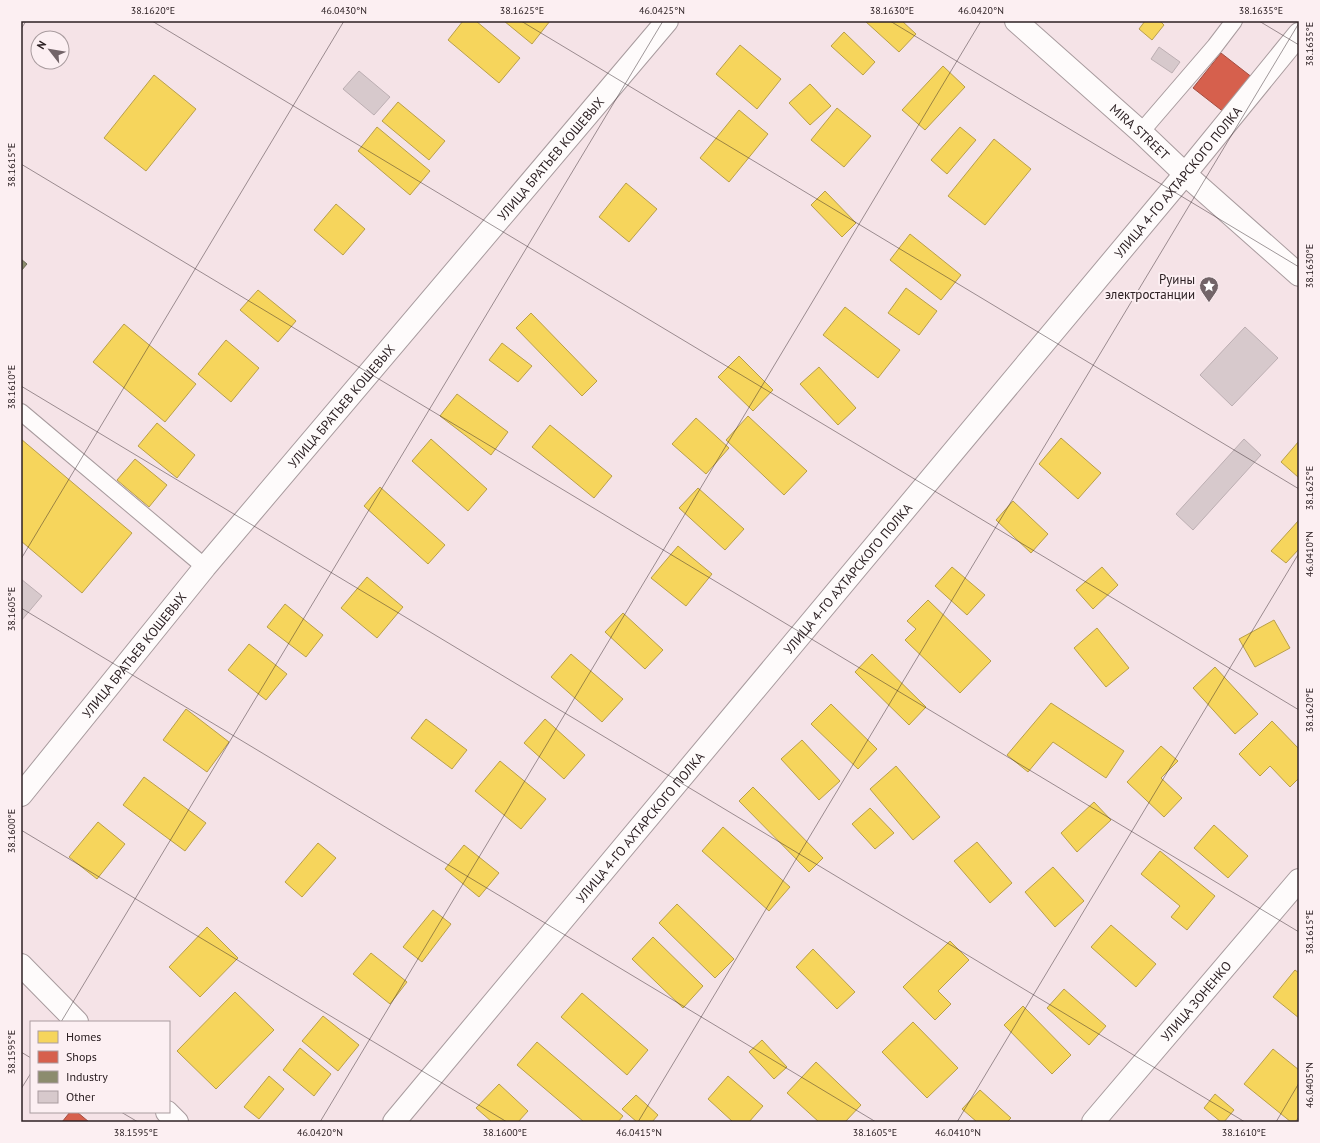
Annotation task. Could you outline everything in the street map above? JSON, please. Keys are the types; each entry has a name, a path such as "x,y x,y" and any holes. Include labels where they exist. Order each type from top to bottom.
{"street":[{"name":"УЛИЦА БРАТЬЕВ КОШЕВЫХ","path":"21,796 205,567 667,21"},
{"name":"MIRA STREET","path":"1016,21 1299,275"},
{"name":"УЛИЦА 4-ГО АХТАРСКОГО ПОЛКА","path":"394,1122 1185,174 1299,34"},
{"name":"УЛИЦА ЗОНЕНКО","path":"1093,1122 1299,880"},
{"path":"21,965 77,1021"},
{"path":"168,1113 177,1122"}],"lane":[{"path":"1141,132 1215,46 1234,21"},
{"path":"21,412 205,567"}],"building: Homes":[{"path":"463,21 476,21 520,58 499,83 448,40"},
{"path":"504,21 550,21 532,44"},
{"path":"865,21 902,21 916,34 899,52"},
{"path":"1145,21 1160,21 1164,25 1152,40 1139,29"},
{"path":"844,32 875,62 863,75 831,46"},
{"path":"740,45 781,79 757,109 716,74"},
{"path":"943,66 965,87 925,130 902,110"},
{"path":"154,75 196,109 146,171 104,138"},
{"path":"810,84 831,106 810,125 789,103"},
{"path":"398,102 445,141 429,160 382,121"},
{"path":"837,108 871,136 844,167 811,140"},
{"path":"739,110 768,134 729,182 700,158"},
{"path":"377,127 430,171 410,195 358,151"},
{"path":"960,127 976,140 947,174 931,160"},
{"path":"994,139 1031,169 985,225 948,196"},
{"path":"626,183 657,209 629,242 599,217"},
{"path":"825,191 856,223 842,237 811,205"},
{"path":"336,204 365,229 343,255 314,230"},
{"path":"910,234 961,275 941,300 890,260"},
{"path":"906,288 937,311 919,335 888,313"},
{"path":"258,290 296,321 278,342 240,310"},
{"path":"845,307 900,350 878,378 823,335"},
{"path":"531,313 597,381 582,396 516,328"},
{"path":"124,324 196,384 165,422 93,362"},
{"path":"226,340 259,368 231,402 198,374"},
{"path":"502,343 532,366 518,382 489,360"},
{"path":"739,356 773,390 753,411 718,377"},
{"path":"819,367 856,408 838,425 800,384"},
{"path":"457,394 508,432 491,455 440,416"},
{"path":"748,416 807,471 784,495 726,440"},
{"path":"696,418 729,448 706,474 672,444"},
{"path":"157,423 195,455 177,478 138,446"},
{"path":"550,425 612,476 594,498 532,447"},
{"path":"1061,438 1101,473 1078,499 1039,464"},
{"path":"21,439 132,533 82,593 21,541"},
{"path":"431,439 487,489 468,511 412,461"},
{"path":"1299,441 1299,476 1298,477 1281,462"},
{"path":"135,459 167,485 149,507 117,480"},
{"path":"380,487 445,545 428,564 364,506"},
{"path":"698,488 744,529 725,550 679,508"},
{"path":"1013,501 1048,534 1031,553 996,520"},
{"path":"1299,520 1299,549 1286,563 1271,551"},
{"path":"678,546 712,574 686,606 651,578"},
{"path":"952,567 985,595 967,615 935,586"},
{"path":"1102,567 1118,585 1093,609 1076,590"},
{"path":"367,577 403,607 377,638 341,608"},
{"path":"928,600 991,661 960,693 905,640 916,629 907,621"},
{"path":"285,604 323,635 306,657 267,627"},
{"path":"623,613 663,650 645,669 605,632"},
{"path":"1274,620 1290,648 1255,667 1239,639"},
{"path":"1097,628 1129,668 1106,687 1074,648"},
{"path":"249,644 287,674 266,700 228,670"},
{"path":"571,654 623,699 602,722 551,677"},
{"path":"872,654 926,707 909,725 855,672"},
{"path":"1215,667 1258,714 1235,734 1193,688"},
{"path":"1051,703 1124,751 1106,778 1053,742 1028,772 1007,755"},
{"path":"831,704 877,749 858,769 811,724"},
{"path":"186,709 229,742 207,772 163,740"},
{"path":"426,719 467,750 452,769 411,738"},
{"path":"545,719 585,755 564,779 524,743"},
{"path":"1272,721 1299,749 1299,778 1290,787 1270,766 1260,776 1239,754"},
{"path":"802,740 840,781 819,800 781,759"},
{"path":"1161,746 1178,761 1161,778 1182,798 1164,817 1127,782"},
{"path":"500,761 546,799 521,829 475,791"},
{"path":"896,766 940,817 913,840 870,789"},
{"path":"144,777 206,823 185,851 123,805"},
{"path":"753,787 823,858 809,872 739,801"},
{"path":"1094,802 1111,820 1077,852 1061,833"},
{"path":"870,808 894,833 875,849 852,824"},
{"path":"98,822 125,844 97,879 69,857"},
{"path":"1214,825 1248,856 1228,878 1194,848"},
{"path":"723,827 790,887 769,911 702,851"},
{"path":"977,842 1012,883 990,903 954,861"},
{"path":"318,843 336,858 302,897 285,882"},
{"path":"464,845 499,873 479,897 445,869"},
{"path":"1160,851 1215,896 1187,930 1171,917 1180,906 1141,874"},
{"path":"1053,867 1084,901 1055,927 1025,892"},
{"path":"677,904 734,959 715,978 659,923"},
{"path":"433,910 451,924 422,962 403,947"},
{"path":"1111,925 1156,964 1136,987 1091,947"},
{"path":"207,927 238,958 200,997 169,967"},
{"path":"653,937 703,986 683,1008 632,959"},
{"path":"950,941 969,960 938,991 951,1004 935,1020 903,987"},
{"path":"813,949 855,992 837,1009 796,967"},
{"path":"371,953 407,982 390,1004 353,974"},
{"path":"1295,970 1299,973 1299,1018 1273,997"},
{"path":"1064,989 1106,1026 1089,1045 1047,1008"},
{"path":"235,992 274,1030 216,1089 177,1051"},
{"path":"582,993 648,1050 627,1075 561,1017"},
{"path":"1023,1006 1071,1055 1052,1074 1004,1025"},
{"path":"323,1016 359,1045 338,1071 302,1041"},
{"path":"913,1022 958,1068 927,1098 882,1052"},
{"path":"762,1040 787,1067 774,1079 749,1052"},
{"path":"537,1042 623,1116 618,1122 584,1122 517,1065"},
{"path":"300,1048 331,1074 314,1096 283,1070"},
{"path":"1273,1049 1299,1070 1299,1117 1295,1122 1291,1122 1244,1084"},
{"path":"816,1062 861,1105 845,1122 819,1122 787,1093"},
{"path":"269,1076 284,1089 259,1119 244,1107"},
{"path":"728,1076 763,1106 749,1122 733,1122 708,1099"},
{"path":"499,1084 528,1111 518,1122 492,1122 476,1108"},
{"path":"980,1090 1011,1118 1007,1122 977,1122 962,1109"},
{"path":"1215,1094 1234,1110 1224,1122 1221,1122 1204,1108"},
{"path":"636,1095 658,1115 652,1122 637,1122 622,1109"}],"building: Shops":[{"path":"1221,53 1253,78 1225,113 1193,88"},
{"path":"69,1113 78,1113 89,1122 62,1122"}],"building: Industry":[{"path":"21,259 27,264 21,271"}],"building: Other":[{"path":"1159,47 1180,62 1172,73 1151,59"},
{"path":"359,71 390,97 374,115 343,89"},
{"path":"1245,327 1278,358 1232,406 1200,375"},
{"path":"1244,439 1261,455 1193,530 1176,514"},
{"path":"21,579 42,596 21,621"}],"place":[{"name":"Руины электростанции","path":"1209,303"}]}
